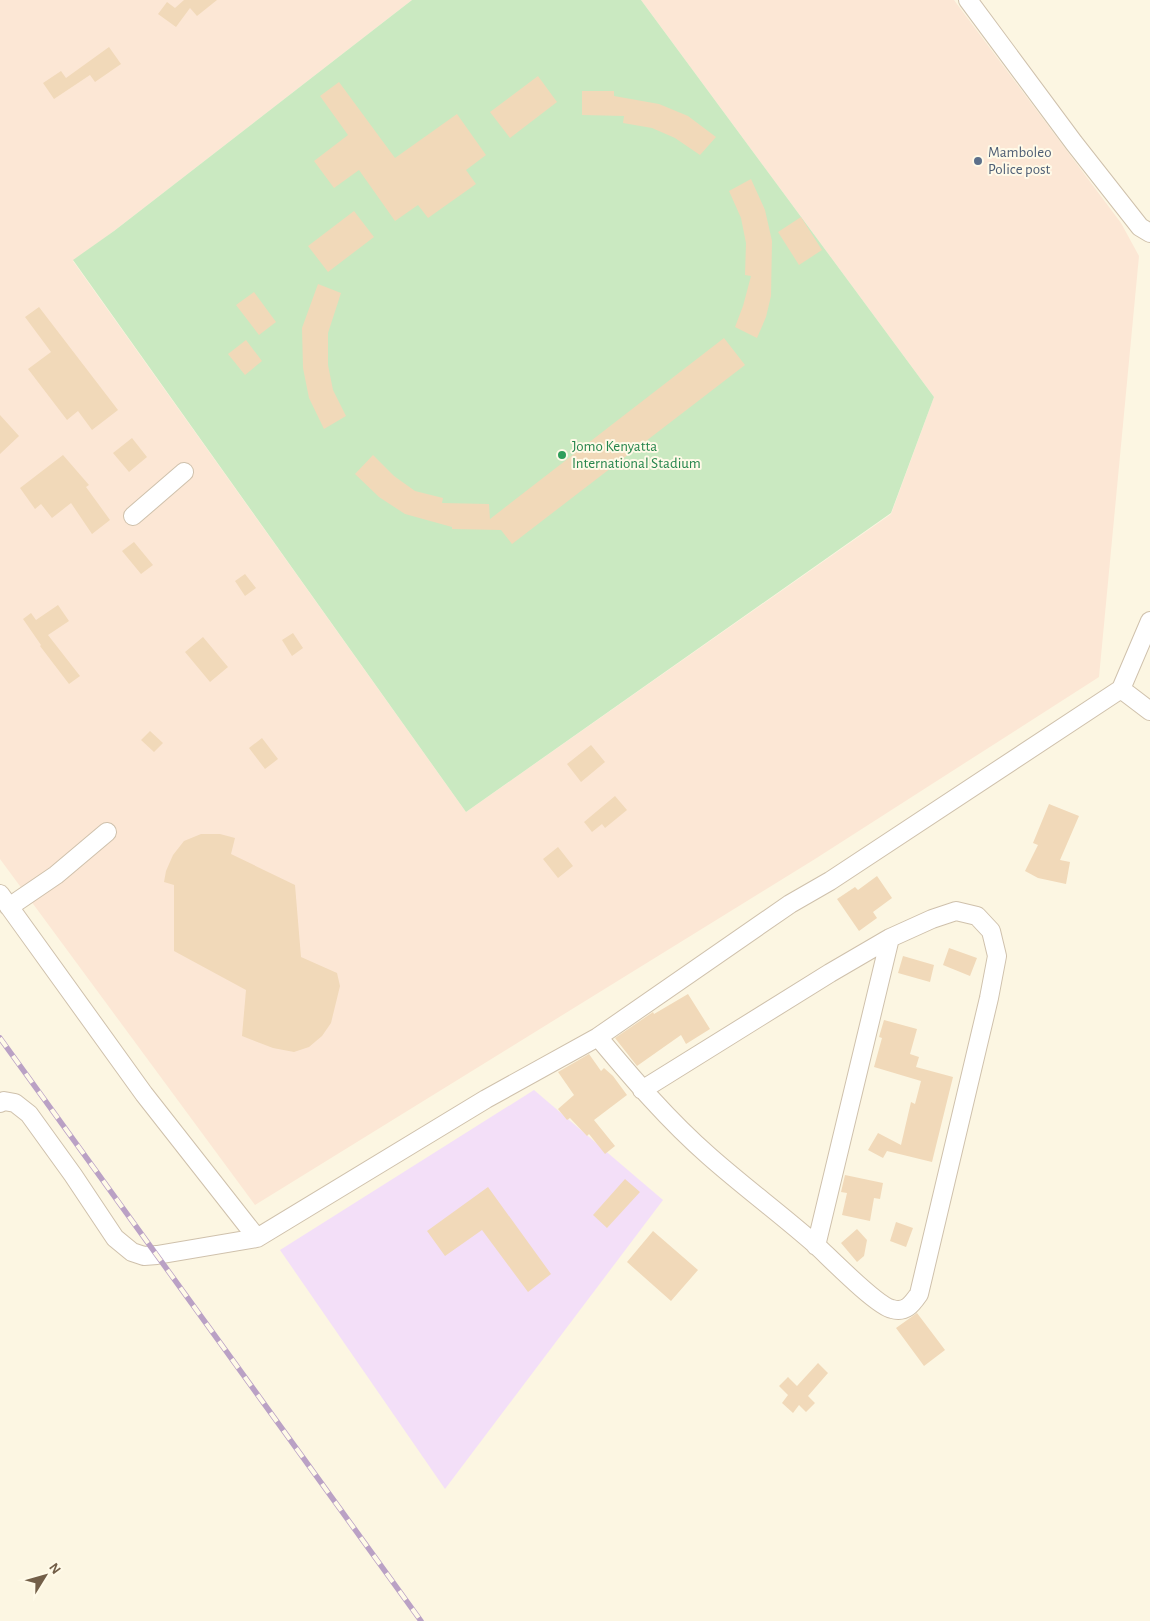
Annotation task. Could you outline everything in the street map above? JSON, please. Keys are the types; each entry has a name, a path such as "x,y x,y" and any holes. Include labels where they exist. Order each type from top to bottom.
{"street":[{"path":"968,0 1086,158 1140,227 1150,233"},
{"path":"133,516 184,472"},
{"path":"0,1103 4,1101 15,1103 29,1114 73,1174 115,1238 132,1252 144,1256 157,1255 257,1238 486,1099 598,1037 790,904 830,881 1121,689 1150,621"},
{"path":"1121,689 1150,711"},
{"path":"107,832 56,875 5,901 144,1094 257,1238"},
{"path":"598,1037 642,1090 708,1156 816,1246 878,1302 891,1309 908,1308 919,1294 998,956 990,930 977,916 956,911 932,918 890,938 830,973 642,1090"},
{"path":"816,1246 890,938"}],"shaded area":[{"path":"0,0 412,0 73,261 466,812 891,514 934,397 641,0 954,0 1121,223 1139,256 1099,677 815,859 255,1205 0,859"},
{"path":"534,1090 663,1200 445,1489 280,1250"}],"green space":[{"name":"Jomo Kenyatta International Stadium","path":"412,0 641,0 934,397 891,513 466,812 73,260 114,231"}],"building":[{"path":"184,0 217,0 197,16 190,8 176,27 158,14 167,2 175,8"},
{"path":"109,47 121,64 95,82 90,75 54,99 43,83 61,71 66,78"},
{"path":"538,76 557,102 510,138 490,112"},
{"path":"339,82 395,158 457,114 486,155 466,170 476,184 428,218 418,205 395,221 359,170 334,188 314,161 348,135 320,96"},
{"path":"582,91 614,91 614,96 659,104 688,116 716,137 700,155 675,138 652,128 623,123 624,116 582,115"},
{"path":"751,179 765,210 772,241 771,296 766,317 757,338 735,327 751,276 745,275 746,243 741,218 729,191"},
{"path":"354,211 374,237 328,272 308,246"},
{"path":"801,217 822,250 799,265 778,232"},
{"path":"318,284 341,293 328,333 328,365 333,390 346,416 324,429 309,398 303,368 302,328"},
{"path":"254,292 276,322 259,335 236,305"},
{"path":"39,307 118,410 92,430 78,411 67,420 28,369 51,352 25,317"},
{"path":"724,338 745,365 512,544 501,530 452,529 452,527 405,514 379,497 355,474 373,455 394,476 415,491 443,498 442,503 489,504 490,519"},
{"path":"246,340 262,361 245,375 228,354"},
{"path":"0,415 19,436 0,454"},
{"path":"132,438 147,457 129,472 113,453"},
{"path":"63,455 89,485 86,487 110,520 92,534 71,503 52,518 41,504 35,509 20,488"},
{"path":"134,542 153,565 141,574 122,551"},
{"path":"245,574 256,588 245,596 235,581"},
{"path":"58,605 69,621 48,635 80,676 69,684 40,646 23,619 31,613 36,620"},
{"path":"293,633 303,648 292,656 282,640"},
{"path":"203,637 228,667 210,682 185,652"},
{"path":"150,731 163,743 154,752 141,740"},
{"path":"262,738 278,759 265,769 249,748"},
{"path":"591,745 605,762 581,782 567,764"},
{"path":"615,796 627,810 605,828 602,824 592,832 584,822"},
{"path":"1049,804 1079,816 1060,860 1070,862 1066,884 1038,878 1025,871 1038,845 1033,843"},
{"path":"201,834 220,834 235,838 231,854 295,885 301,957 337,973 340,986 331,1023 322,1036 309,1047 294,1052 273,1048 242,1036 246,990 174,951 174,885 164,882 166,871 173,855 184,841"},
{"path":"558,847 573,866 558,878 543,859"},
{"path":"877,876 892,898 873,912 877,918 859,931 837,899 855,887 858,890"},
{"path":"949,948 977,958 970,976 943,965"},
{"path":"903,956 934,965 930,982 898,973"},
{"path":"688,994 710,1029 686,1044 681,1035 637,1066 615,1038 653,1012 654,1014"},
{"path":"884,1020 917,1029 910,1054 919,1057 916,1067 953,1077 932,1162 887,1151 883,1158 868,1150 878,1133 901,1145 911,1102 915,1104 921,1081 874,1067 882,1038 879,1037"},
{"path":"589,1054 601,1071 604,1068 613,1076 627,1095 594,1120 615,1146 605,1154 589,1134 587,1136 570,1118 567,1120 558,1109 574,1095 558,1072"},
{"path":"845,1175 883,1183 880,1199 874,1198 870,1221 842,1215 847,1193 841,1192"},
{"path":"625,1179 640,1192 607,1228 593,1215"},
{"path":"488,1187 551,1274 528,1292 482,1230 445,1256 427,1231"},
{"path":"896,1222 913,1228 906,1247 890,1241"},
{"path":"857,1229 867,1240 864,1256 857,1262 841,1243"},
{"path":"653,1231 698,1270 671,1301 627,1262"},
{"path":"917,1313 945,1350 924,1366 896,1328"},
{"path":"818,1363 828,1373 808,1396 815,1403 806,1412 799,1405 793,1413 782,1403 788,1395 779,1386 788,1377 797,1386"}],"railway":[{"path":"0,1038 421,1621"}],"place":[{"name":"Mamboleo Police post","path":"978,161"},
{"name":"Jomo Kenyatta International Stadium","path":"562,455"}]}
